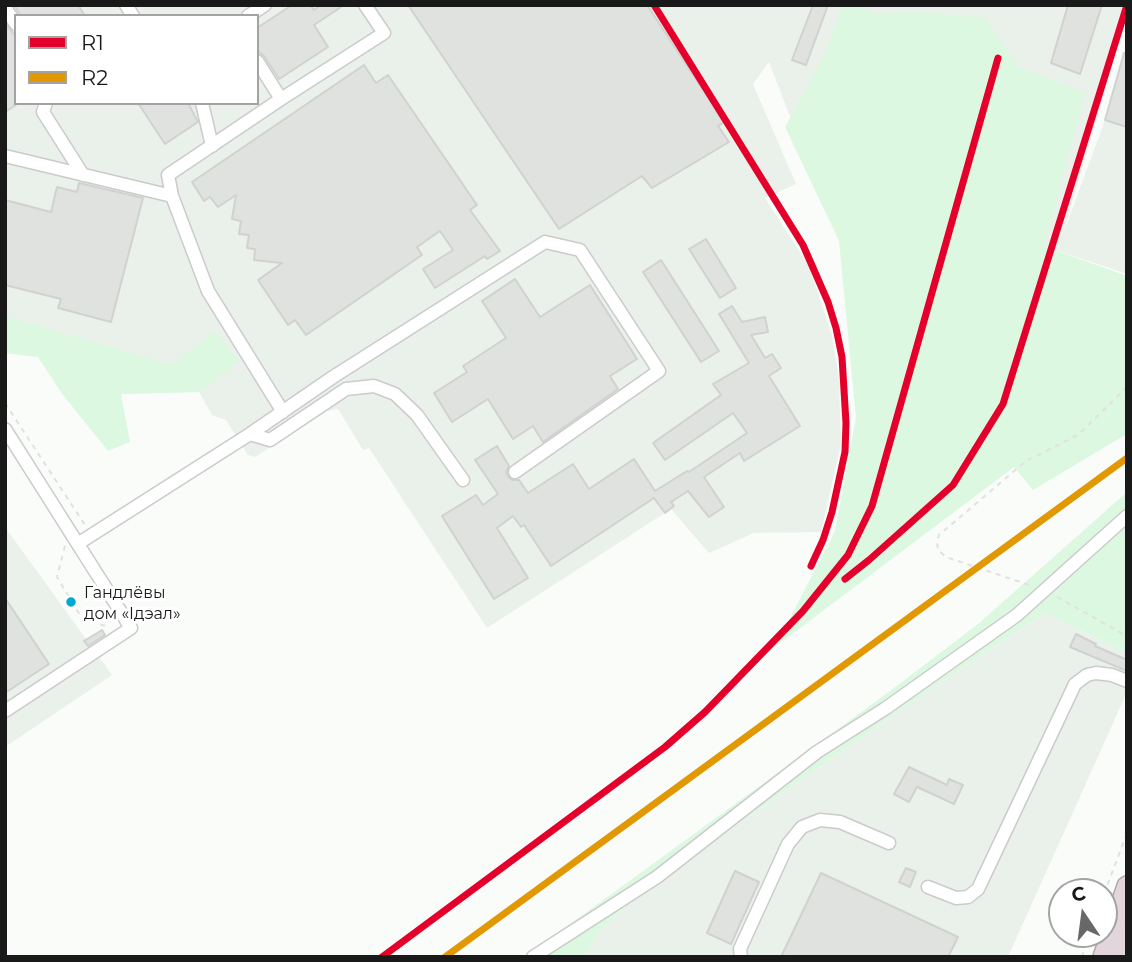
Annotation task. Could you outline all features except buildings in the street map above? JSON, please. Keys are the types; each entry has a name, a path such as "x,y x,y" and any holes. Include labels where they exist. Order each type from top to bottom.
{"highway":[{"path":"1103,957 1126,889"},
{"path":"1119,957 1127,932"}],"street":[{"path":"283,412 208,291 172,196 168,175 384,33 365,5"},
{"path":"259,64 281,99"},
{"path":"45,105 43,112 83,175"},
{"path":"202,105 212,146"},
{"path":"5,156 172,196"},
{"path":"79,543 545,242 580,250 659,370 515,472"},
{"path":"250,435 270,440 346,388 374,386 395,394 417,415 463,480"},
{"path":"5,429 131,628 5,711"},
{"path":"533,957 657,877 817,752 886,708 1017,615 1127,516"},
{"path":"928,887 956,898 968,897 978,889 1075,684 1087,675 1096,673 1127,681"},
{"path":"741,957 740,949 788,844 802,827 820,820 840,822 889,843"}],"path":[{"path":"938,550 939,535 977,502 1026,461 1078,435 1127,387"},
{"path":"5,403 85,527"},
{"path":"65,538 57,577 83,620 106,626 114,639"},
{"path":"71,603 77,598"},
{"path":"1110,878 1127,833"}],"shaded area":[{"path":"5,5 1127,5 1063,234 1105,120 1127,43 1127,274 1044,246 821,197 769,62 753,84 796,184 765,198 809,266 832,335 839,378 841,444 821,532 754,533 709,553 671,509 487,628 369,448 363,450 338,409 327,411 255,457 248,455 226,420 212,415 199,392 63,395 38,357 5,353"},
{"path":"5,527 112,675 5,747"},
{"path":"1045,613 1127,653 1127,692 1008,957 585,957 596,935 637,895 941,682"}],"green space":[{"path":"843,5 863,5 872,13 919,12 986,18 1019,67 1085,93 1044,246 1127,276 1127,434 1033,490 1014,467 775,647 835,531 856,418 839,241 785,127 822,60"},
{"path":"5,316 172,365 214,331 239,361 200,392 121,394 130,442 108,451 63,395 38,357 5,353"},
{"path":"1127,492 1127,653 1045,613 941,682 637,895 597,934 585,957 525,957 978,624"}],"transit line":[{"name":"R1","path":"654,5 803,245 828,302 836,328 842,357 845,452 832,512 811,566"},
{"name":"R1","path":"845,579 953,485 1003,404 1127,5"},
{"name":"R1","path":"382,957 665,747 705,712 803,611 848,555 872,506 998,58"},
{"name":"R2","path":"445,957 1127,458"}],"place":[{"name":"Гандлёвы дом «Ідэал»","path":"71,602"}]}
